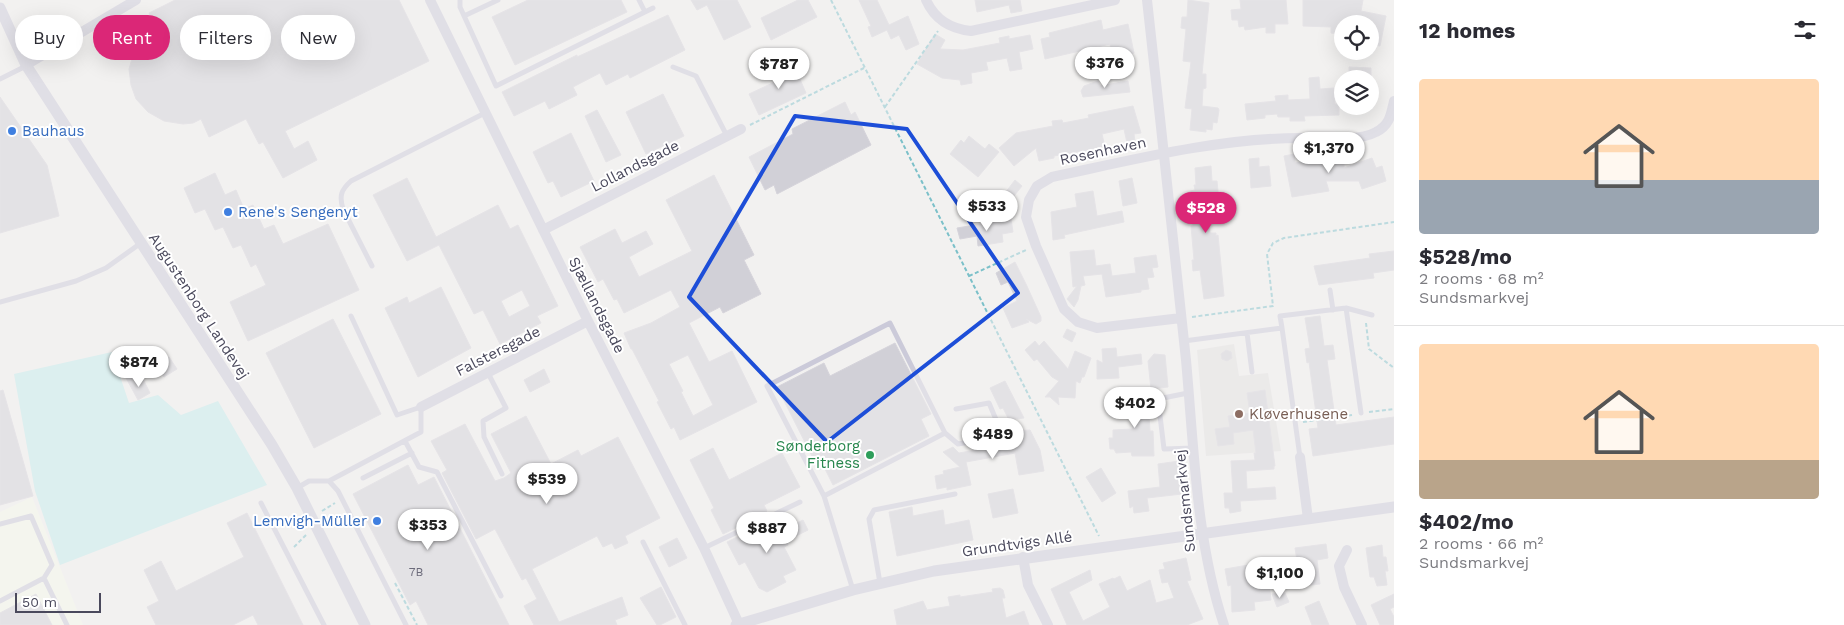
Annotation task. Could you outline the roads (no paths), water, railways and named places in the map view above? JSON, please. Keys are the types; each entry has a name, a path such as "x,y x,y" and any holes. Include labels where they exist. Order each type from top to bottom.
{"street":[{"path":"26,65 136,0"},
{"name":"Sjællandsgade","path":"430,0 588,321 704,548 738,625"},
{"path":"926,0 943,23 956,30 971,31 1115,0"},
{"name":"Sundsmarkvej","path":"1147,0 1184,342 1202,533 1215,599 1224,625"},
{"name":"Augustenborg Landevej","path":"0,8 26,65 272,445 297,488 365,625"},
{"name":"Rosenhaven","path":"1181,318 1097,328 1078,322 1064,309 1036,246 1026,217 1029,200 1037,186 1052,177 1164,154 1269,138 1360,138 1376,132 1390,120 1394,100"},
{"name":"Lollandsgade","path":"543,230 741,129"},
{"name":"Falstersgade","path":"421,407 588,321"},
{"path":"1300,457 1308,519"},
{"name":"Grundtvigs Allé","path":"738,625 853,590 934,571 1023,557 1394,507"},
{"path":"1347,550 1340,566 1344,586 1362,625"},
{"path":"1023,557 1028,585 1048,625"}],"lane":[{"path":"460,0 460,7 496,86 653,8"},
{"path":"464,16 498,0"},
{"path":"639,0 645,12"},
{"path":"0,79 26,65"},
{"path":"673,67 696,76 727,136"},
{"path":"372,266 343,209 340,200 344,187 351,180 485,113"},
{"path":"0,302 76,281 106,268 141,243"},
{"path":"1330,290 1333,310"},
{"path":"1346,308 1361,413"},
{"path":"1300,457 1280,316 1346,308 1372,315"},
{"path":"297,488 309,481 328,481 421,432 421,407 397,415 351,316"},
{"path":"853,590 824,496 767,386 890,323 945,433 958,444 1003,436 989,403 956,409"},
{"path":"1184,342 1282,328"},
{"path":"1247,333 1252,372"},
{"path":"488,373 506,408 483,421 484,437 502,474"},
{"path":"1189,393 1158,400 1164,449 1194,448"},
{"path":"824,496 945,433"},
{"path":"405,440 418,467 436,472 501,596"},
{"path":"363,478 412,453"},
{"path":"328,481 338,491 406,625"},
{"path":"880,584 869,520 874,510 955,494"},
{"path":"704,548 800,502"},
{"path":"262,503 324,625"},
{"path":"0,524 30,516 52,565 44,578 0,601"},
{"path":"643,542 685,625"},
{"path":"44,578 67,625"}],"place":[{"name":"Bauhaus","path":"12,131"},
{"name":"Rene's Sengenyt","path":"228,212"},
{"name":"Kløverhusene","path":"1239,414"},
{"name":"Sønderborg Fitness","path":"870,455"},
{"name":"Lemvigh-Müller","path":"377,521"}]}
